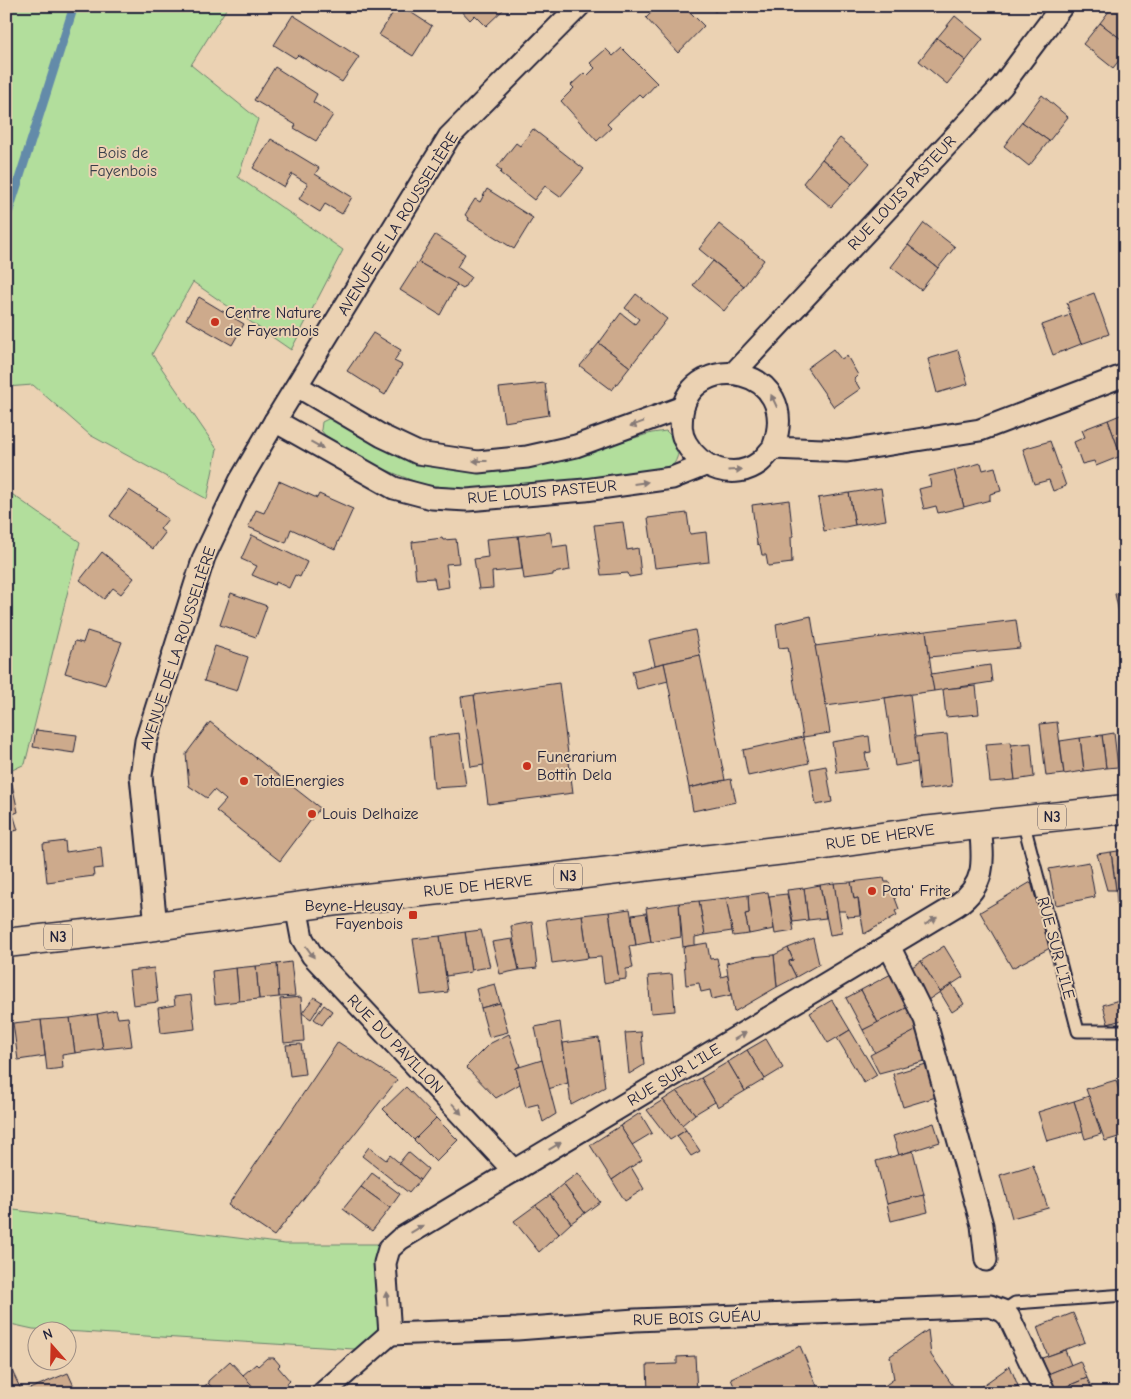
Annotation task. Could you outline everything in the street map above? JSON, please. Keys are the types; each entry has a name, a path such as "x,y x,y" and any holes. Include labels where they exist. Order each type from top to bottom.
{"main road":[{"name":"N3","path":"980,824 1125,809"},
{"name":"RUE DE HERVE","path":"6,943 156,926 296,906 808,848 980,824"}],"street":[{"name":"AVENUE DE LA ROUSSELIÈRE","path":"156,926 141,776 146,741 204,557 240,481 449,136 579,6"},
{"name":"RUE LOUIS PASTEUR","path":"734,373 1002,86 1062,6"},
{"path":"734,373 759,382 769,391 778,407 779,432 773,448 760,462 744,470 722,471 705,465 692,453 683,438 681,425 683,407 689,394 702,382 717,375 734,373"},
{"path":"773,448 847,451 980,430 1125,375"},
{"path":"297,386 382,436 418,453 478,462 527,457 576,446 683,407"},
{"name":"RUE LOUIS PASTEUR","path":"275,421 394,488 432,498 467,500 585,490 672,478 705,465"},
{"name":"RUE SUR L'ILE","path":"390,1334 385,1263 389,1249 400,1239 957,905 975,889 982,861 980,824"},
{"name":"RUE DU PAVILLON","path":"296,906 302,938 322,967 514,1171"},
{"path":"889,946 925,1019 982,1225 986,1260"},
{"name":"RUE BOIS GUÉAU","path":"390,1334 517,1329 635,1320 990,1306 1003,1311"},
{"path":"1003,1311 1016,1332 1045,1393"},
{"path":"323,1393 390,1334"}],"lane":[{"name":"RUE SUR L'ILE","path":"1022,820 1078,1031 1125,1031"},
{"path":"1003,1311 1016,1303 1125,1295"}],"green space":[{"name":"Bois de Fayenbois","path":"6,6 228,6 191,65 258,119 238,177 343,250 291,350 193,282 152,354 217,449 207,499 90,435 33,385 6,387"},
{"path":"330,418 339,421 362,437 387,450 414,460 444,467 474,470 534,464 666,431 677,444 678,453 675,463 671,468 588,481 466,490 421,484 374,465 325,435 321,430 322,422"},
{"path":"6,490 80,542 25,764 8,772 6,743"},
{"path":"6,1209 285,1244 385,1244 386,1351 78,1332 78,1322 28,1322 28,1328 6,1323"}],"building":[{"path":"397,6 401,6 432,26 413,56 379,35"},
{"path":"457,6 507,6 486,26 475,15 470,20"},
{"path":"658,6 684,6 704,26 678,53 646,18"},
{"path":"709,6 721,6 715,12"},
{"path":"1113,6 1125,8 1125,42 1100,23"},
{"path":"293,15 359,57 342,82 298,55 295,58 274,45"},
{"path":"955,16 983,39 966,61 937,38"},
{"path":"1100,23 1125,42 1125,53 1113,68 1083,44"},
{"path":"937,38 966,61 947,84 919,61"},
{"path":"622,48 657,83 643,98 639,94 607,124 611,128 597,141 561,101 574,88 571,85 584,73 587,76 595,68 590,63 606,49 613,56"},
{"path":"275,67 317,94 313,102 333,115 316,141 294,128 296,125 254,100"},
{"path":"1042,95 1068,117 1049,141 1022,122"},
{"path":"1022,122 1049,141 1029,166 1004,146"},
{"path":"533,129 584,169 560,197 545,186 534,200 500,173 502,171 497,167 516,143 520,146"},
{"path":"840,138 870,163 852,184 822,159"},
{"path":"271,139 319,168 315,174 352,197 342,214 325,204 320,212 299,199 308,184 292,174 284,187 253,168"},
{"path":"822,159 852,184 831,207 803,183"},
{"path":"487,189 533,218 514,249 468,220 469,218 465,215 475,199 480,202"},
{"path":"924,223 955,247 938,268 908,245"},
{"path":"719,224 764,260 744,286 699,249"},
{"path":"435,235 465,254 457,267 471,277 463,289 418,262"},
{"path":"908,245 938,268 921,290 891,267"},
{"path":"713,261 744,286 724,311 693,285"},
{"path":"418,262 457,284 440,315 400,290"},
{"path":"1094,293 1109,334 1081,344 1067,303"},
{"path":"636,294 667,319 630,367 599,343 621,313 635,324 639,319 625,308"},
{"name":"Centre Nature de Fayembois","path":"199,297 244,324 232,345 186,319"},
{"path":"1070,315 1081,344 1053,355 1042,325"},
{"path":"373,333 401,350 394,361 402,365 385,395 347,371"},
{"path":"599,343 630,367 612,390 580,366"},
{"path":"833,349 841,359 847,356 858,375 854,379 860,389 834,407 807,368"},
{"path":"958,350 968,384 937,393 928,359"},
{"path":"545,383 549,415 504,422 499,388"},
{"path":"1125,413 1125,455 1121,456 1108,420"},
{"path":"1108,420 1121,456 1096,466 1094,461 1082,464 1074,442 1085,437 1082,430"},
{"path":"1050,441 1066,486 1053,491 1049,480 1034,484 1023,449"},
{"path":"981,463 983,470 995,467 1001,491 990,494 990,500 964,507 954,470"},
{"path":"954,470 964,507 938,513 936,506 924,509 919,489 931,486 929,476"},
{"path":"279,481 317,498 319,494 353,509 335,549 291,529 286,543 248,527 256,510 264,513"},
{"path":"881,488 886,520 855,525 849,493"},
{"path":"129,490 157,508 155,510 168,519 160,529 165,533 153,549 110,516"},
{"path":"849,493 855,525 824,531 818,498"},
{"path":"789,500 793,536 791,537 792,563 768,566 766,555 762,555 760,545 757,544 752,505"},
{"path":"687,513 690,534 706,532 709,562 655,568 648,518"},
{"path":"623,522 627,550 638,548 641,575 629,577 628,573 601,575 594,525"},
{"path":"550,532 553,547 567,545 570,570 553,573 553,575 524,579 518,536"},
{"path":"252,535 307,562 300,577 295,575 289,588 276,582 275,585 252,575 257,566 241,559"},
{"path":"518,536 522,569 492,572 493,588 479,589 474,559 488,557 486,539"},
{"path":"442,538 443,540 456,539 459,563 446,564 449,587 436,589 434,578 416,579 412,542"},
{"path":"102,552 134,578 121,594 113,588 104,599 80,580"},
{"path":"1125,592 1125,621 1121,622 1115,594"},
{"path":"231,593 267,606 256,637 220,625"},
{"path":"811,616 830,733 803,737 788,647 779,648 776,624"},
{"path":"1016,620 1020,648 929,657 926,631"},
{"path":"695,630 700,655 655,665 649,640"},
{"path":"87,631 122,642 105,685 65,673 75,641 83,643"},
{"path":"926,631 934,691 826,706 815,646"},
{"path":"215,646 248,657 237,691 204,681"},
{"path":"700,655 725,780 689,788 664,663"},
{"path":"664,663 668,681 637,689 632,671"},
{"path":"990,665 992,682 934,691 931,674"},
{"path":"559,683 573,793 488,804 474,695"},
{"path":"976,686 979,714 946,717 943,689"},
{"path":"910,694 918,762 895,766 885,698"},
{"path":"474,695 484,765 471,767 461,697"},
{"path":"210,722 320,808 280,861 216,811 226,800 214,790 207,798 189,786 186,754"},
{"path":"1057,722 1064,774 1046,776 1040,724"},
{"path":"36,730 77,735 74,753 33,747"},
{"path":"459,733 466,786 434,788 429,737"},
{"path":"1114,733 1118,767 1106,768 1102,735"},
{"path":"947,734 952,786 920,790 915,737"},
{"path":"1102,735 1106,768 1084,771 1080,738"},
{"path":"869,736 871,752 865,753 868,769 837,773 832,742"},
{"path":"803,737 809,763 748,776 743,750"},
{"path":"1080,738 1084,771 1064,774 1060,741"},
{"path":"1011,742 1015,780 990,782 986,744"},
{"path":"1031,743 1034,777 1015,780 1011,745"},
{"path":"826,766 832,802 816,805 810,769"},
{"path":"731,779 736,802 693,811 689,788"},
{"path":"12,784 18,812 13,814 18,830 6,833 6,785"},
{"path":"65,841 66,852 101,847 103,868 93,869 94,876 47,882 43,844"},
{"path":"1125,850 1125,888 1116,890 1111,852"},
{"path":"1111,852 1116,890 1107,890 1097,854"},
{"path":"1089,862 1095,897 1056,905 1049,869"},
{"path":"884,878 885,882 889,882 899,909 895,911 897,915 864,934 858,898 854,899 851,882"},
{"path":"851,882 854,899 858,898 860,916 847,917 845,911 838,911 834,883"},
{"path":"1031,882 1050,948 1012,968 980,912"},
{"path":"834,883 842,933 830,935 820,885"},
{"path":"820,885 826,918 808,920 804,888"},
{"path":"804,888 808,920 793,922 787,890"},
{"path":"1125,888 1125,903 1117,904 1116,890"},
{"path":"768,892 774,929 749,934 745,914 749,913 748,895"},
{"path":"787,894 794,931 775,934 769,896"},
{"path":"748,895 749,913 745,914 749,934 733,936 726,898"},
{"path":"726,898 732,931 705,935 699,901"},
{"path":"699,901 705,935 695,937 695,945 683,947 679,903"},
{"path":"679,903 681,937 651,942 646,908"},
{"path":"630,909 636,945 629,946 633,968 626,969 626,979 619,980 609,912"},
{"path":"609,912 619,980 604,983 601,957 588,958 582,915"},
{"path":"646,913 651,942 636,945 632,915"},
{"path":"582,915 588,958 552,963 546,920"},
{"path":"532,922 537,968 519,970 511,926"},
{"path":"481,930 490,967 471,970 465,932"},
{"path":"465,932 471,972 446,976 440,936"},
{"path":"440,936 448,992 421,995 413,939"},
{"path":"813,938 819,964 796,977 789,963 789,961 793,960 788,948"},
{"path":"512,939 519,970 500,974 492,942"},
{"path":"707,943 710,959 717,958 721,977 728,975 731,995 712,999 710,990 701,992 699,983 686,985 683,947"},
{"path":"944,946 963,977 940,992 921,961"},
{"path":"788,948 793,960 789,961 789,963 796,977 777,987 774,955"},
{"path":"774,955 777,987 734,1012 726,963 751,957"},
{"path":"921,961 940,992 925,1002 912,967"},
{"path":"291,962 295,996 279,997 277,964"},
{"path":"277,964 279,997 259,999 256,966"},
{"path":"256,966 259,999 239,1001 236,968"},
{"path":"154,968 158,1002 133,1005 129,971"},
{"path":"236,968 239,1001 215,1004 212,971"},
{"path":"893,973 910,1006 878,1023 861,990"},
{"path":"672,974 675,1011 651,1013 648,976"},
{"path":"495,984 500,1003 481,1008 476,989"},
{"path":"952,984 964,1004 952,1012 940,992"},
{"path":"861,990 878,1023 863,1030 846,998"},
{"path":"191,995 195,1029 161,1033 158,1008 175,1005 174,997"},
{"path":"301,997 304,1041 284,1043 280,999"},
{"path":"314,997 322,1002 311,1019 302,1013"},
{"path":"1125,998 1125,1019 1108,1024 1103,1005"},
{"path":"832,1000 850,1030 828,1043 810,1013"},
{"path":"500,1003 508,1032 489,1037 481,1008"},
{"path":"324,1005 332,1011 322,1025 314,1019"},
{"path":"910,1006 922,1028 875,1053 863,1030"},
{"path":"116,1010 118,1018 128,1017 132,1046 103,1049 97,1014"},
{"path":"97,1014 103,1049 75,1053 70,1018"},
{"path":"70,1018 75,1053 62,1055 63,1068 47,1070 41,1020"},
{"path":"41,1020 45,1056 18,1060 13,1023"},
{"path":"560,1022 568,1083 548,1089 535,1027"},
{"path":"850,1030 877,1075 864,1083 837,1038"},
{"path":"917,1030 928,1060 879,1073 870,1055"},
{"path":"641,1032 644,1065 629,1074 625,1033"},
{"path":"509,1034 520,1066 516,1068 520,1084 496,1098 466,1067 489,1044"},
{"path":"599,1038 605,1087 571,1105 563,1043"},
{"path":"766,1039 783,1068 765,1079 747,1050"},
{"path":"338,1042 397,1080 274,1236 228,1205"},
{"path":"301,1044 305,1074 290,1076 286,1045"},
{"path":"1125,1049 1125,1069 1119,1051"},
{"path":"747,1050 765,1079 745,1091 728,1062"},
{"path":"542,1060 556,1114 543,1122 538,1104 526,1107 516,1068"},
{"path":"728,1062 745,1091 718,1107 701,1078"},
{"path":"926,1064 936,1097 903,1107 893,1074"},
{"path":"701,1078 715,1102 695,1114 677,1091"},
{"path":"1116,1080 1125,1110 1125,1135 1105,1141 1086,1089"},
{"path":"406,1087 436,1118 414,1140 383,1109"},
{"path":"677,1091 695,1114 682,1125 663,1100"},
{"path":"1089,1096 1101,1134 1085,1139 1074,1101"},
{"path":"663,1100 686,1130 670,1140 647,1110"},
{"path":"1074,1101 1083,1131 1047,1141 1038,1112"},
{"path":"640,1113 652,1133 632,1145 620,1126"},
{"path":"436,1118 458,1140 436,1162 414,1140"},
{"path":"934,1123 940,1142 899,1155 893,1136"},
{"path":"620,1126 642,1160 612,1180 590,1145"},
{"path":"686,1130 700,1151 691,1156 677,1136"},
{"path":"369,1147 386,1160 390,1155 420,1180 409,1193 362,1156"},
{"path":"913,1151 924,1195 887,1204 876,1161"},
{"path":"408,1152 428,1169 420,1180 399,1163"},
{"path":"1033,1165 1048,1208 1012,1218 1000,1175"},
{"path":"631,1167 644,1189 625,1201 612,1180"},
{"path":"372,1173 400,1194 390,1208 361,1187"},
{"path":"578,1173 600,1202 585,1213 563,1184"},
{"path":"563,1184 585,1213 571,1223 550,1195"},
{"path":"361,1187 390,1208 372,1231 343,1209"},
{"path":"550,1195 571,1223 559,1234 536,1205"},
{"path":"924,1195 928,1212 891,1221 887,1204"},
{"path":"536,1205 559,1234 539,1252 514,1221"},
{"path":"1073,1313 1085,1342 1048,1356 1037,1327"},
{"path":"928,1330 931,1355 958,1393 888,1393 883,1387 894,1379 890,1356"},
{"path":"800,1346 820,1393 801,1393 799,1388 791,1393 737,1393 731,1379"},
{"path":"1065,1350 1071,1365 1048,1374 1042,1358"},
{"path":"695,1356 697,1393 648,1393 647,1365 677,1364 677,1357"},
{"path":"6,1358 22,1392 68,1373 77,1393 6,1393"},
{"path":"267,1358 274,1358 280,1365 278,1367 290,1381 277,1393 258,1393 243,1375"},
{"path":"230,1361 258,1393 218,1393 208,1383"},
{"path":"1080,1361 1087,1378 1056,1391 1048,1374"},
{"path":"1010,1366 1018,1386 1003,1393 972,1393"},
{"path":"1087,1378 1094,1393 1056,1393 1056,1391"},
{"path":"208,1383 218,1393 197,1393"},
{"path":"503,1385 510,1393 495,1393"},
{"path":"1018,1386 1021,1393 1003,1393"}],"waterway":[{"path":"6,220 74,6"}],"place":[{"name":"Centre Nature de Fayembois","path":"215,322"},
{"name":"Funerarium Bottin Dela","path":"527,766"},
{"name":"TotalEnergies","path":"244,781"},
{"name":"Louis Delhaize","path":"312,814"},
{"name":"Pata' Frite","path":"872,891"},
{"name":"Beyne-Heusay Fayenbois","path":"413,915"}]}
